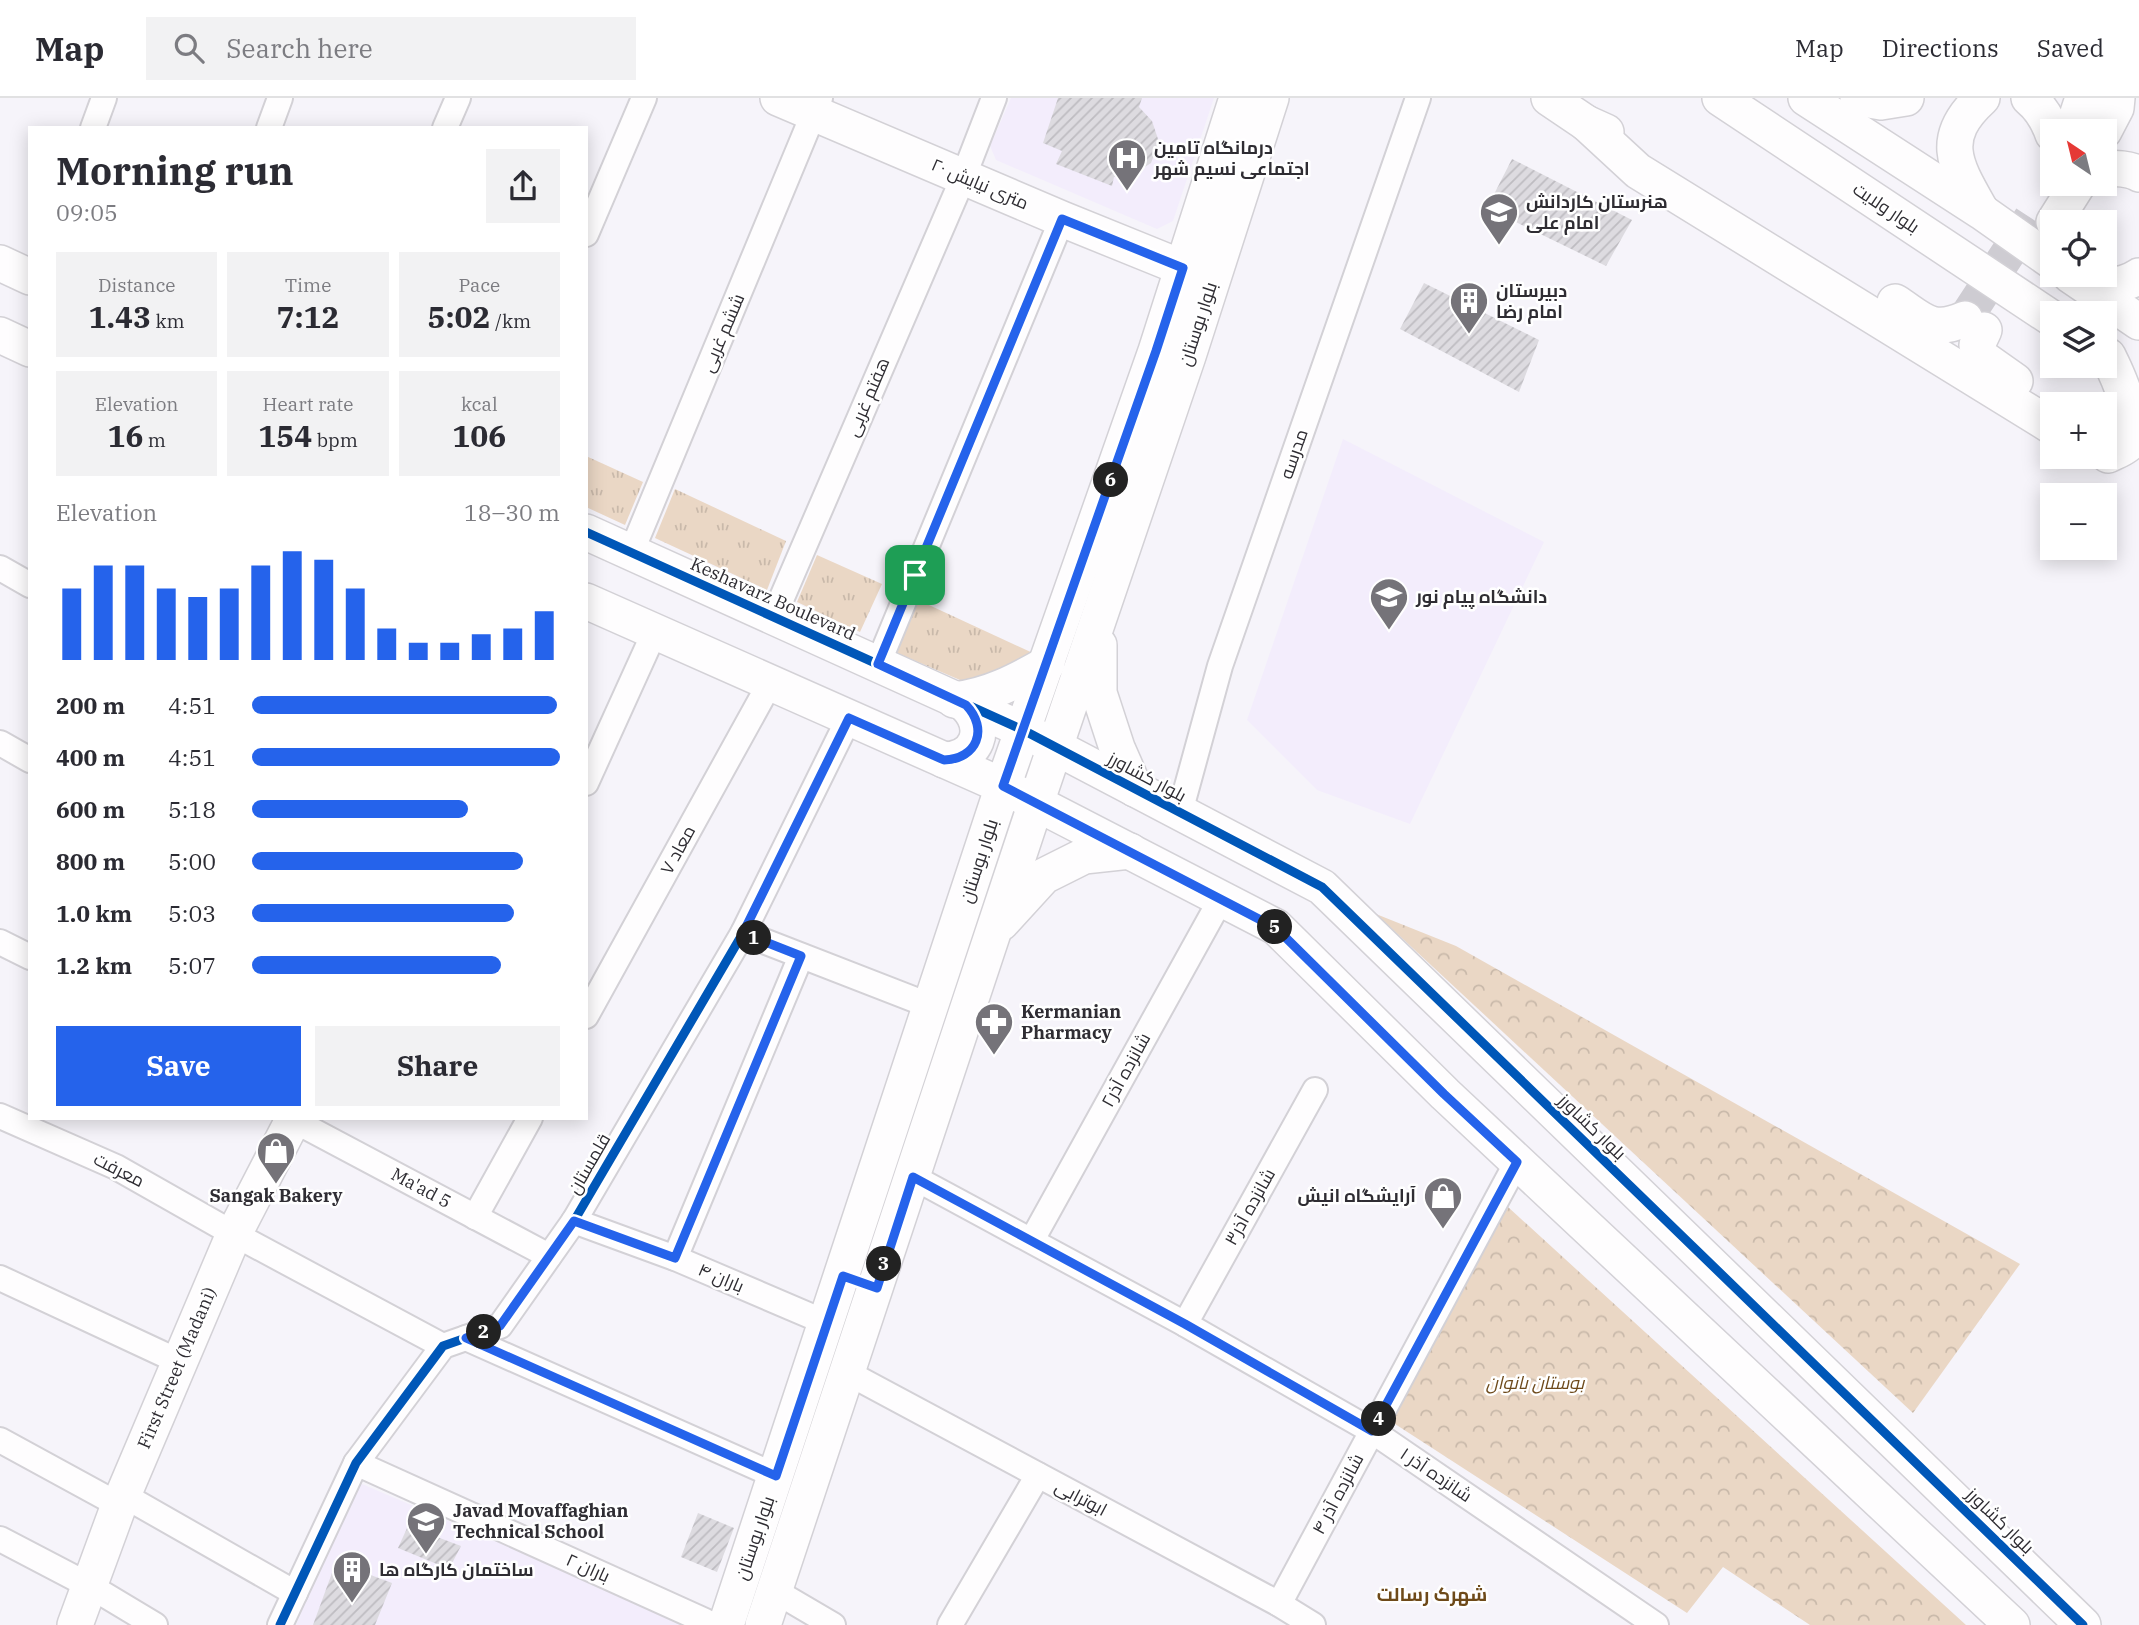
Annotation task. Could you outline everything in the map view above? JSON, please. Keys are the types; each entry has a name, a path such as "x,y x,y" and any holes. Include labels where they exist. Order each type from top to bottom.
{"street":[{"path":"94,126 104,98"},
{"path":"270,126 280,98"},
{"path":"446,126 458,98"},
{"path":"588,229 644,98"},
{"name":"۲۰ متری نیایش","path":"778,98 818,106 963,178 1183,268"},
{"name":"هفتم غربی","path":"774,616 963,178 994,98"},
{"name":"بلوار بوستان","path":"715,1623 776,1476 1003,786 1156,351 1237,98"},
{"name":"بلوار بوستان","path":"763,1625 877,1288 1035,803 1188,356 1271,98"},
{"name":"مدرسه","path":"1156,800 1220,666 1418,98"},
{"path":"1549,98 1586,123 1637,171 2040,419"},
{"name":"بلوار ولایت","path":"1720,98 2040,309"},
{"path":"1806,98 1982,212 2040,237"},
{"path":"1858,98 1881,102 1906,98"},
{"path":"1982,98 1966,112 1958,128 1954,150 1959,172 1982,212"},
{"path":"2029,98 2046,119"},
{"path":"2076,119 2083,98"},
{"path":"2110,119 2116,108 2117,98"},
{"name":"ششم غربی","path":"631,553 818,106"},
{"path":"1586,123 1653,153 1933,326 1974,325"},
{"path":"2118,170 2135,171 2139,174"},
{"path":"878,664 1062,219"},
{"path":"0,263 28,276"},
{"path":"2117,284 2129,282 2139,276"},
{"path":"2101,287 2139,322"},
{"path":"1922,346 1941,349 1956,346 1974,325"},
{"path":"1974,325 1981,357 2040,398"},
{"path":"0,335 28,348"},
{"path":"2117,362 2139,377"},
{"path":"2117,374 2132,402 2136,427 2129,444 2117,449"},
{"path":"2117,460 2139,473"},
{"name":"Keshavarz Boulevard","path":"588,533 1023,730"},
{"path":"0,568 28,584"},
{"path":"588,602 1003,786 1276,928 1444,1094 2012,1625"},
{"path":"1098,621 1099,693 1117,748 1156,800 1140,802 1123,821 1120,834 1125,849"},
{"path":"588,779 655,631"},
{"path":"960,702 979,697 1047,664"},
{"name":"معاد ۷","path":"588,1012 770,683"},
{"path":"944,760 955,760 966,755 978,736 978,724 974,714 960,702"},
{"name":"قلمستان","path":"443,1346 500,1326 574,1221 743,933 849,718"},
{"name":"بلوار کشاورز","path":"1023,730 1322,887 2083,1625"},
{"path":"0,743 28,759"},
{"path":"994,931 1044,876 1084,856 1125,849"},
{"name":"شانزده آذر۲","path":"1032,1240 1221,899"},
{"path":"743,933 931,1006"},
{"path":"0,942 28,956"},
{"path":"675,1258 801,956"},
{"name":"شانزده آذر۳","path":"1185,1324 1315,1090"},
{"name":"معرفت","path":"0,1116 116,1167 234,1234 443,1346"},
{"name":"First Street (Madani)","path":"75,1625 121,1500 234,1234 292,1120"},
{"name":"Ma'ad 5","path":"295,1120 550,1256"},
{"path":"475,1217 529,1120"},
{"name":"شانزده آذر ۴","path":"1279,1604 1517,1162"},
{"name":"شانزده آذر ۱","path":"913,1177 1185,1324 1372,1431 1656,1625"},
{"name":"باران ۴","path":"574,1221 675,1258 827,1323"},
{"path":"843,1276 877,1288"},
{"path":"0,1278 180,1362"},
{"path":"466,1338 776,1476"},
{"path":"280,1625 356,1463 443,1346"},
{"name":"ابوترابی","path":"848,1373 1279,1604 1313,1625"},
{"path":"0,1440 121,1500 295,1593"},
{"name":"باران ۲","path":"356,1463 715,1623"},
{"path":"950,1625 1038,1475"},
{"path":"0,1539 90,1586 155,1625"},
{"path":"775,1591 833,1625"}],"shaded area":[{"name":"درمانگاه تامین اجتماعی نسیم شهر","path":"1011,98 1214,98 1173,221 1157,229 996,160 990,146"},
{"name":"دانشگاه پیام نور","path":"1343,439 1544,542 1410,824 1317,790 1247,720"},
{"name":"Javad Movaffaghian Technical School","path":"362,1484 682,1621 684,1625 296,1625 352,1488"}],"green space":[{"path":"588,457 643,482 625,525 588,508"},
{"path":"675,489 786,541 767,590 655,538"},
{"path":"817,555 882,584 860,632 797,602"},
{"path":"916,599 1035,654 1016,704 897,653"},
{"path":"1376,914 1456,946 2020,1264 1913,1413"},
{"name":"بوستان بانوان","path":"1508,1207 1966,1625 1810,1625 1723,1567 1687,1613 1378,1413"}],"building":[{"path":"1058,98 1142,98 1139,107 1152,121 1159,142 1151,163 1128,178 1114,177 1112,186 1056,164 1062,151 1043,143"},
{"path":"1512,159 1632,220 1606,266 1487,208"},
{"name":"دبیرستان امام رضا","path":"1424,283 1539,340 1519,392 1400,329"},
{"path":"698,1513 734,1528 717,1572 681,1557"},
{"path":"408,1526 461,1546 449,1569 398,1548"},
{"name":"ساختمان کارگاه ها","path":"336,1562 392,1583 375,1625 313,1625"}],"tunnel":[{"path":"1965,319 2031,218"}],"cycle path":[{"path":"588,533 1023,730 1322,887 2083,1625"},
{"path":"280,1625 356,1463 443,1346 500,1326 574,1221 743,933 849,718"}],"place":[{"name":"درمانگاه تامین اجتماعی نسیم شهر","path":"1127,192"},
{"name":"هنرستان کاردانش امام علی","path":"1499,246"},
{"name":"دبیرستان امام رضا","path":"1469,335"},
{"name":"دانشگاه پیام نور","path":"1389,631"},
{"name":"Kermanian Pharmacy","path":"994,1056"},
{"name":"Sangak Bakery","path":"276,1185"},
{"name":"آرایشگاه انیش","path":"1443,1230"},
{"name":"Javad Movaffaghian Technical School","path":"426,1555"},
{"name":"ساختمان کارگاه ها","path":"352,1604"}],"district":[{"name":"شهرک رسالت","path":"1432,1594"}],"route":[{"path":"1062,219 1183,268 1003,786 1276,928 1517,1162 1372,1431 1185,1324 913,1177 877,1288 843,1276 776,1476 466,1338 500,1326 574,1221 675,1258 801,956 743,933 849,718 944,760 955,760 966,755 978,736 978,724 966,705 878,664 915,575 1062,219"}]}
